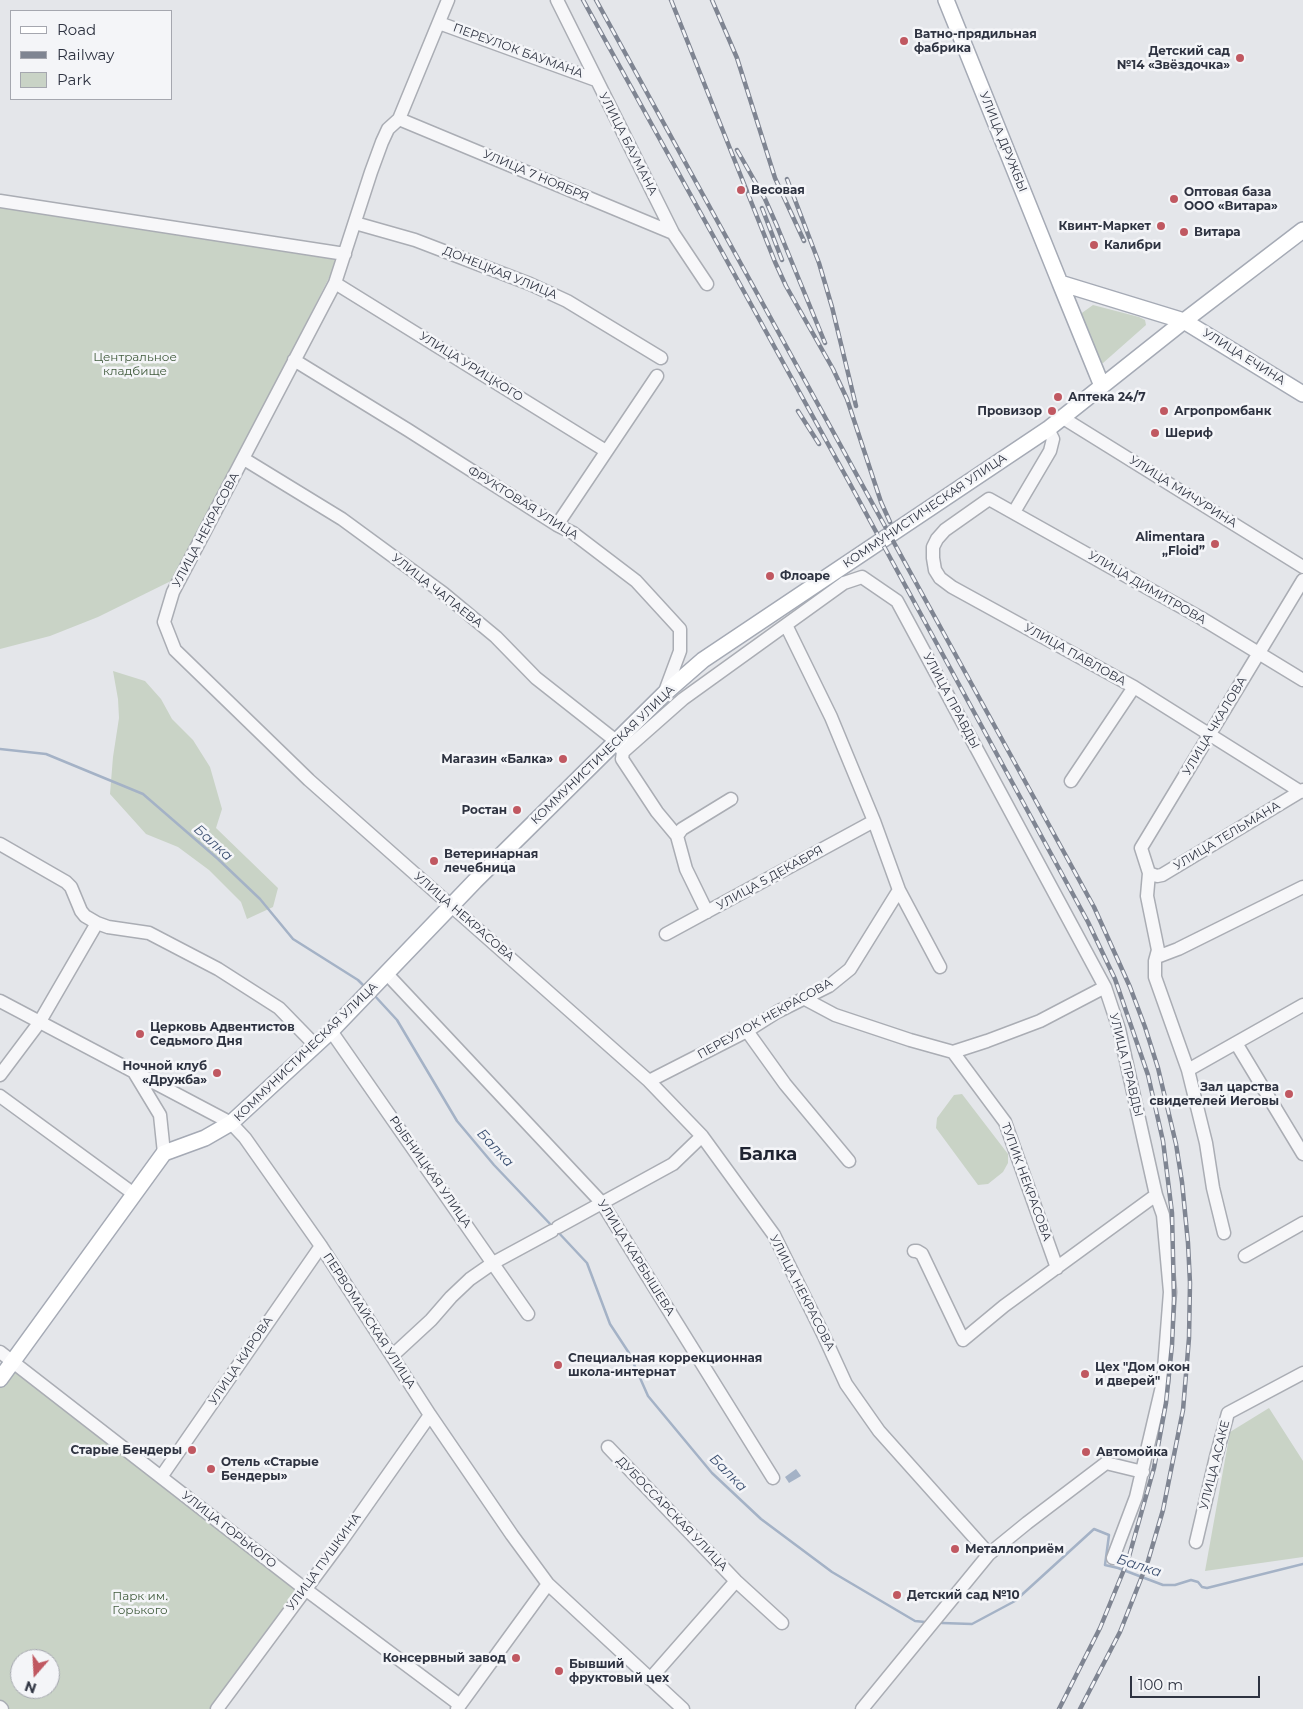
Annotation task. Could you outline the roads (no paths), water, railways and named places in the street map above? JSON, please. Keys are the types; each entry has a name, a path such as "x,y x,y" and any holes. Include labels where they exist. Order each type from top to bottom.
{"main road":[{"name":"УЛИЦА ДРУЖБЫ","path":"946,0 1102,386"},
{"name":"КОММУНИСТИЧЕСКАЯ УЛИЦА","path":"164,1153 204,1138 231,1124 316,1046 476,881 620,746 664,694 703,660 1048,429 1303,230"},
{"path":"1060,283 1184,321"},
{"name":"УЛИЦА ЕЧИНА","path":"1184,321 1303,394"},
{"path":"0,1379 164,1153"}],"street":[{"name":"УЛИЦА НЕКРАСОВА","path":"448,0 399,119 388,129 370,172 335,283 173,592 164,622 175,650 309,780 649,1081 702,1136 774,1235 846,1384 878,1431 989,1554"},
{"name":"УЛИЦА БАУМАНА","path":"557,0 673,233 707,284"},
{"name":"ПЕРЕУЛОК БАУМАНА","path":"439,22 596,80"},
{"name":"УЛИЦА 7 НОЯБРЯ","path":"399,119 673,233"},
{"path":"0,201 345,254"},
{"name":"ДОНЕЦКАЯ УЛИЦА","path":"355,222 415,240 530,284 567,301 661,358"},
{"name":"УЛИЦА УРИЦКОГО","path":"335,283 606,451"},
{"name":"ФРУКТОВАЯ УЛИЦА","path":"294,360 572,533 636,581 680,629 680,651 664,694"},
{"path":"557,525 657,376"},
{"name":"УЛИЦА МИЧУРИНА","path":"1063,418 1303,567"},
{"path":"1014,512 1050,451 1054,439 1048,429"},
{"name":"УЛИЦА ЧАПАЕВА","path":"244,459 342,519 443,593 496,637 536,678 620,746"},
{"name":"УЛИЦА ДИМИТРОВА","path":"989,499 1201,618 1303,680"},
{"name":"УЛИЦА ПАВЛОВА","path":"989,499 945,530 937,539 933,547 933,558 935,570 940,578 952,587 1134,687 1302,791"},
{"name":"УЛИЦА ПРАВДЫ","path":"786,625 844,583 862,577 896,601 1105,987 1119,1029 1156,1195 1163,1215 1170,1292 1163,1382 1136,1497 1113,1558"},
{"name":"УЛИЦА ЧКАЛОВА","path":"1149,873 1141,848 1303,580"},
{"path":"707,912 686,869 677,836 657,812 622,759 620,746 786,625 831,717 874,821 899,890 940,967"},
{"path":"1071,781 1134,687"},
{"name":"УЛИЦА ТЕЛЬМАНА","path":"1149,873 1157,876 1162,875 1302,791"},
{"path":"677,836 682,829 731,799"},
{"name":"УЛИЦА 5 ДЕКАБРЯ","path":"666,934 874,821"},
{"path":"0,844 66,882 71,887 85,916 96,923 108,927 149,933 218,969 279,1008 316,1046"},
{"path":"1149,873 1147,896 1157,943 1154,971 1157,985 1188,1070 1206,1143 1213,1188 1224,1233"},
{"path":"1156,957 1178,949 1303,887"},
{"name":"ПЕРЕУЛОК НЕКРАСОВА","path":"649,1081 828,986 850,969 899,890"},
{"path":"0,1075 39,1023 96,923"},
{"name":"УЛИЦА КАРБЫШЕВА","path":"386,974 602,1203 773,1478"},
{"path":"805,999 835,1015 953,1052 1040,1021 1105,987"},
{"name":"ПЕРВОМАЙСКАЯ УЛИЦА","path":"0,1001 231,1124 245,1138 321,1246 430,1415 548,1584 684,1709"},
{"path":"1188,1070 1303,1005"},
{"name":"РЫБНИЦКАЯ УЛИЦА","path":"331,1031 528,1314"},
{"path":"746,1031 785,1084 849,1161"},
{"path":"1236,1043 1303,1154"},
{"name":"ТУПИК НЕКРАСОВА","path":"953,1052 1005,1122 1057,1268"},
{"path":"134,1072 160,1115 164,1153"},
{"path":"0,1096 134,1194"},
{"path":"392,1356 431,1320 464,1285 493,1263 672,1164 702,1136"},
{"path":"914,1251 922,1254 963,1340 1004,1306 1156,1195"},
{"path":"1245,1256 1303,1223"},
{"name":"УЛИЦА КИРОВА","path":"161,1477 321,1246"},
{"name":"УЛИЦА ГОРЬКОГО","path":"0,1352 459,1707"},
{"name":"УЛИЦА АСАКЕ","path":"1196,1542 1228,1413 1303,1372"},
{"name":"УЛИЦА ПУШКИНА","path":"217,1709 340,1543 430,1415"},
{"name":"ДУБОССАРСКАЯ УЛИЦА","path":"608,1447 736,1581 782,1623"},
{"path":"862,1709 989,1554 1106,1462 1143,1472"},
{"name":"ДУБОССАРСКАЯ УЛИЦА","path":"650,1679 736,1581"},
{"path":"459,1707 548,1584"}],"water":[{"path":"796,1469 801,1476 789,1483 785,1477"}],"waterway":[{"name":"Балка","path":"0,749 46,754 143,794 218,859 260,899 293,939 358,980 366,988"},
{"name":"Балка","path":"374,995 397,1020 457,1121 494,1165 553,1227"},
{"name":"Балка","path":"557,1231 587,1263 610,1324 629,1353 648,1396 712,1473 761,1519 832,1572 915,1621 925,1622"},
{"name":"Балка","path":"942,1623 972,1624 1015,1601 1094,1529 1109,1535 1105,1565 1163,1585 1175,1585 1191,1580 1207,1588 1303,1564"}],"railway":[{"path":"583,0 849,482 1088,922 1115,979 1148,1075 1163,1141 1172,1213 1174,1299 1172,1345 1166,1403 1154,1468 1128,1560 1100,1628 1059,1709"},
{"path":"596,0 1094,907 1130,987 1158,1068 1176,1144 1188,1243 1190,1283 1189,1338 1183,1410 1163,1510 1148,1561 1120,1632 1080,1709"},
{"path":"671,0 775,262 786,286 833,369 847,399 881,502 890,522"},
{"path":"712,0 737,58 775,178 804,241"},
{"path":"737,150 765,199 825,343"},
{"path":"787,179 819,263 832,307 856,406"},
{"path":"762,208 782,260"},
{"path":"798,411 819,444"}],"place":[{"name":"Ватно-прядильная фабрика","path":"904,41"},
{"name":"Детский сад №14 «Звёздочка»","path":"1240,58"},
{"name":"Весовая","path":"741,190"},
{"name":"Оптовая база ООО «Витара»","path":"1174,199"},
{"name":"Квинт-Маркет","path":"1161,226"},
{"name":"Витара","path":"1184,232"},
{"name":"Калибри","path":"1094,245"},
{"name":"Аптека 24/7","path":"1058,397"},
{"name":"Провизор","path":"1052,411"},
{"name":"Агропромбанк","path":"1164,411"},
{"name":"Шериф","path":"1155,433"},
{"name":"Alimentara „Floid”","path":"1215,544"},
{"name":"Флоаре","path":"770,576"},
{"name":"Магазин «Балка»","path":"563,759"},
{"name":"Ростан","path":"517,810"},
{"name":"Ветеринарная лечебница","path":"434,861"},
{"name":"Церковь Адвентистов Седьмого Дня","path":"140,1034"},
{"name":"Ночной клуб «Дружба»","path":"217,1073"},
{"name":"Зал царства свидетелей Иеговы","path":"1289,1094"},
{"name":"Специальная коррекционная школа-интернат","path":"558,1365"},
{"name":"Цех \"Дом окон и дверей\"","path":"1085,1374"},
{"name":"Старые Бендеры","path":"192,1450"},
{"name":"Автомойка","path":"1086,1452"},
{"name":"Отель «Старые Бендеры»","path":"211,1469"},
{"name":"Металлоприём","path":"955,1549"},
{"name":"Детский сад №10","path":"897,1595"},
{"name":"Консервный завод","path":"516,1658"},
{"name":"Бывший фруктовый цех","path":"559,1671"}],"district":[{"name":"Балка","path":"768,1155"}],"park label":[{"name":"Центральное кладбище","path":"135,364"},
{"name":"Парк им. Горького","path":"140,1603"}]}
